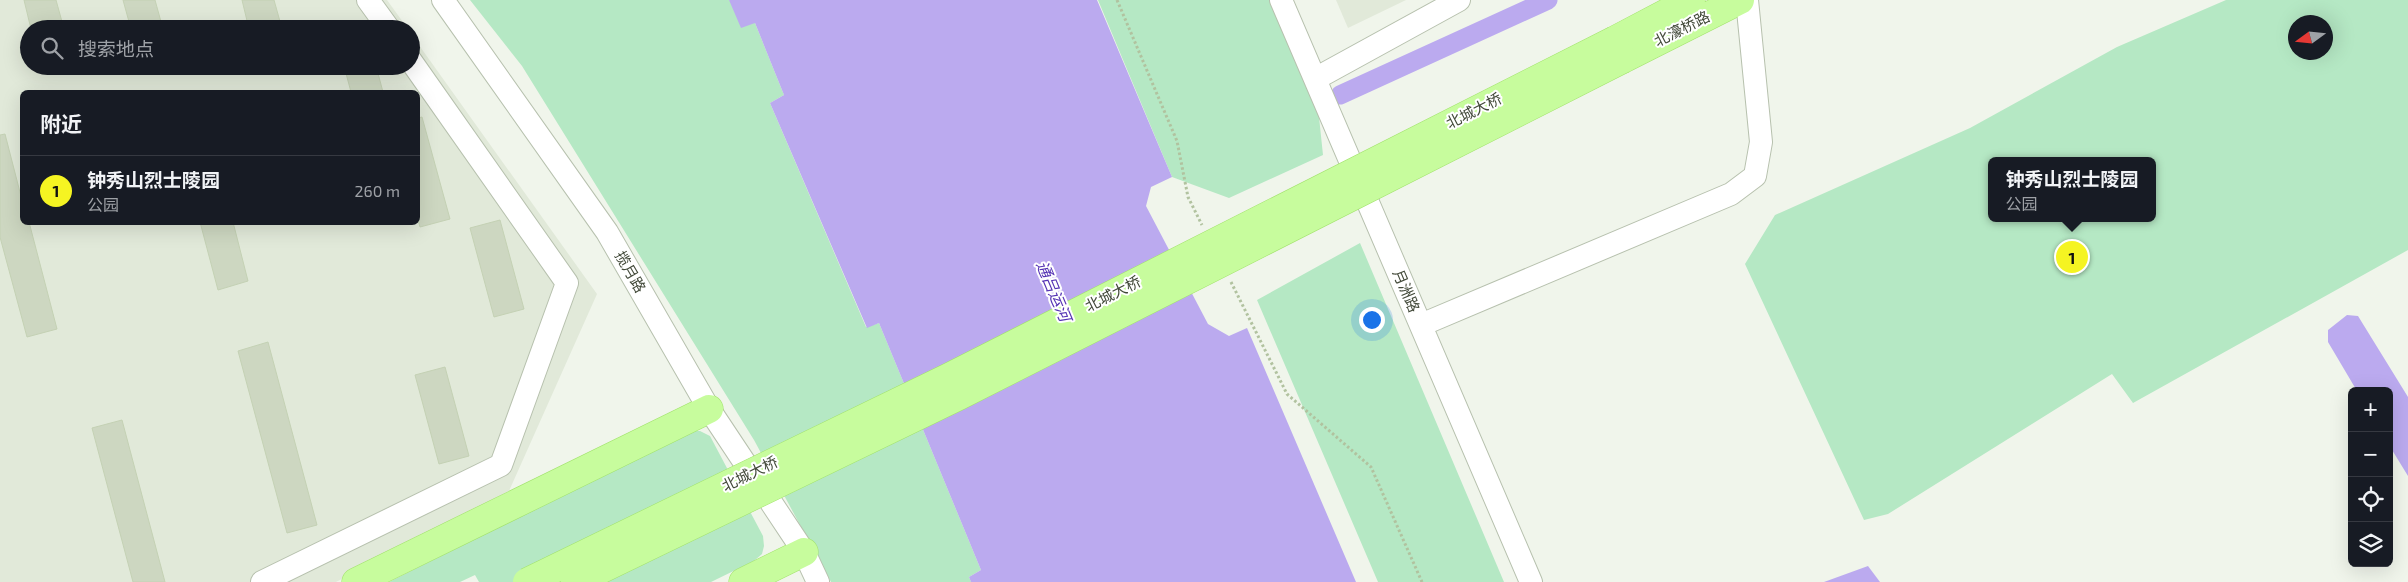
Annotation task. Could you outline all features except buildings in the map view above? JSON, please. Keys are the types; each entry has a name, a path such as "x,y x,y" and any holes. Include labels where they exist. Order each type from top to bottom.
{"main road":[{"name":"北濠桥路","path":"1619,50 1691,0"},
{"name":"北濠桥路","path":"1619,50 1740,0"},
{"name":"北城大桥","path":"527,582 1619,50"},
{"name":"北城大桥","path":"575,582 959,396 1619,50"},
{"path":"356,582 709,410"},
{"path":"743,582 804,552"}],"street":[{"path":"368,0 382,20"},
{"name":"揽月路","path":"442,0 607,232 709,410 804,552 818,582"},
{"name":"月洲路","path":"1280,0 1531,582"},
{"path":"1315,79 1459,0"},
{"path":"1421,325 1731,194 1755,176 1761,142 1747,0"},
{"path":"262,582 501,465 567,283 420,74"}],"path":[{"path":"1117,0 1177,141 1188,197 1206,233"},
{"path":"1228,278 1287,394 1371,467 1422,582"}],"shaded area":[{"path":"0,0 387,0 401,20 20,20 20,75 420,75 420,47 597,294 509,491 336,582 0,582"},
{"path":"1336,0 1406,0 1348,28"}],"green space":[{"path":"470,0 729,0 755,23 784,95 770,103 866,327 879,323 981,570 969,577 971,582 831,582 754,440 522,66"},
{"path":"1098,0 1281,0 1315,79 1323,155 1229,198 1172,177"},
{"path":"2226,0 2408,0 2408,250 2133,403 2112,374 1888,514 1864,520 1745,264 1775,215 1970,128 2117,47"},
{"path":"1360,243 1504,582 1378,582 1257,300"},
{"path":"690,431 700,431 710,436 763,536 764,546 762,554 754,561 711,582 479,582 475,575 460,582 389,582"}],"water":[{"name":"通吕运河","path":"729,0 1097,0 1172,177 1151,187 1146,206 1208,324 1229,336 1247,328 1356,582 971,582 969,577 981,570 879,323 867,328 770,103 784,95 755,23 741,28"},
{"path":"2347,315 2358,316 2408,397 2408,476 2393,452 2393,387 2355,387 2328,342 2328,330"},
{"path":"1868,566 1880,582 1824,582"}],"waterway":[{"path":"1340,95 1548,0"}],"place":[{"name":"钟秀山烈士陵园","path":"2072,257"}]}
